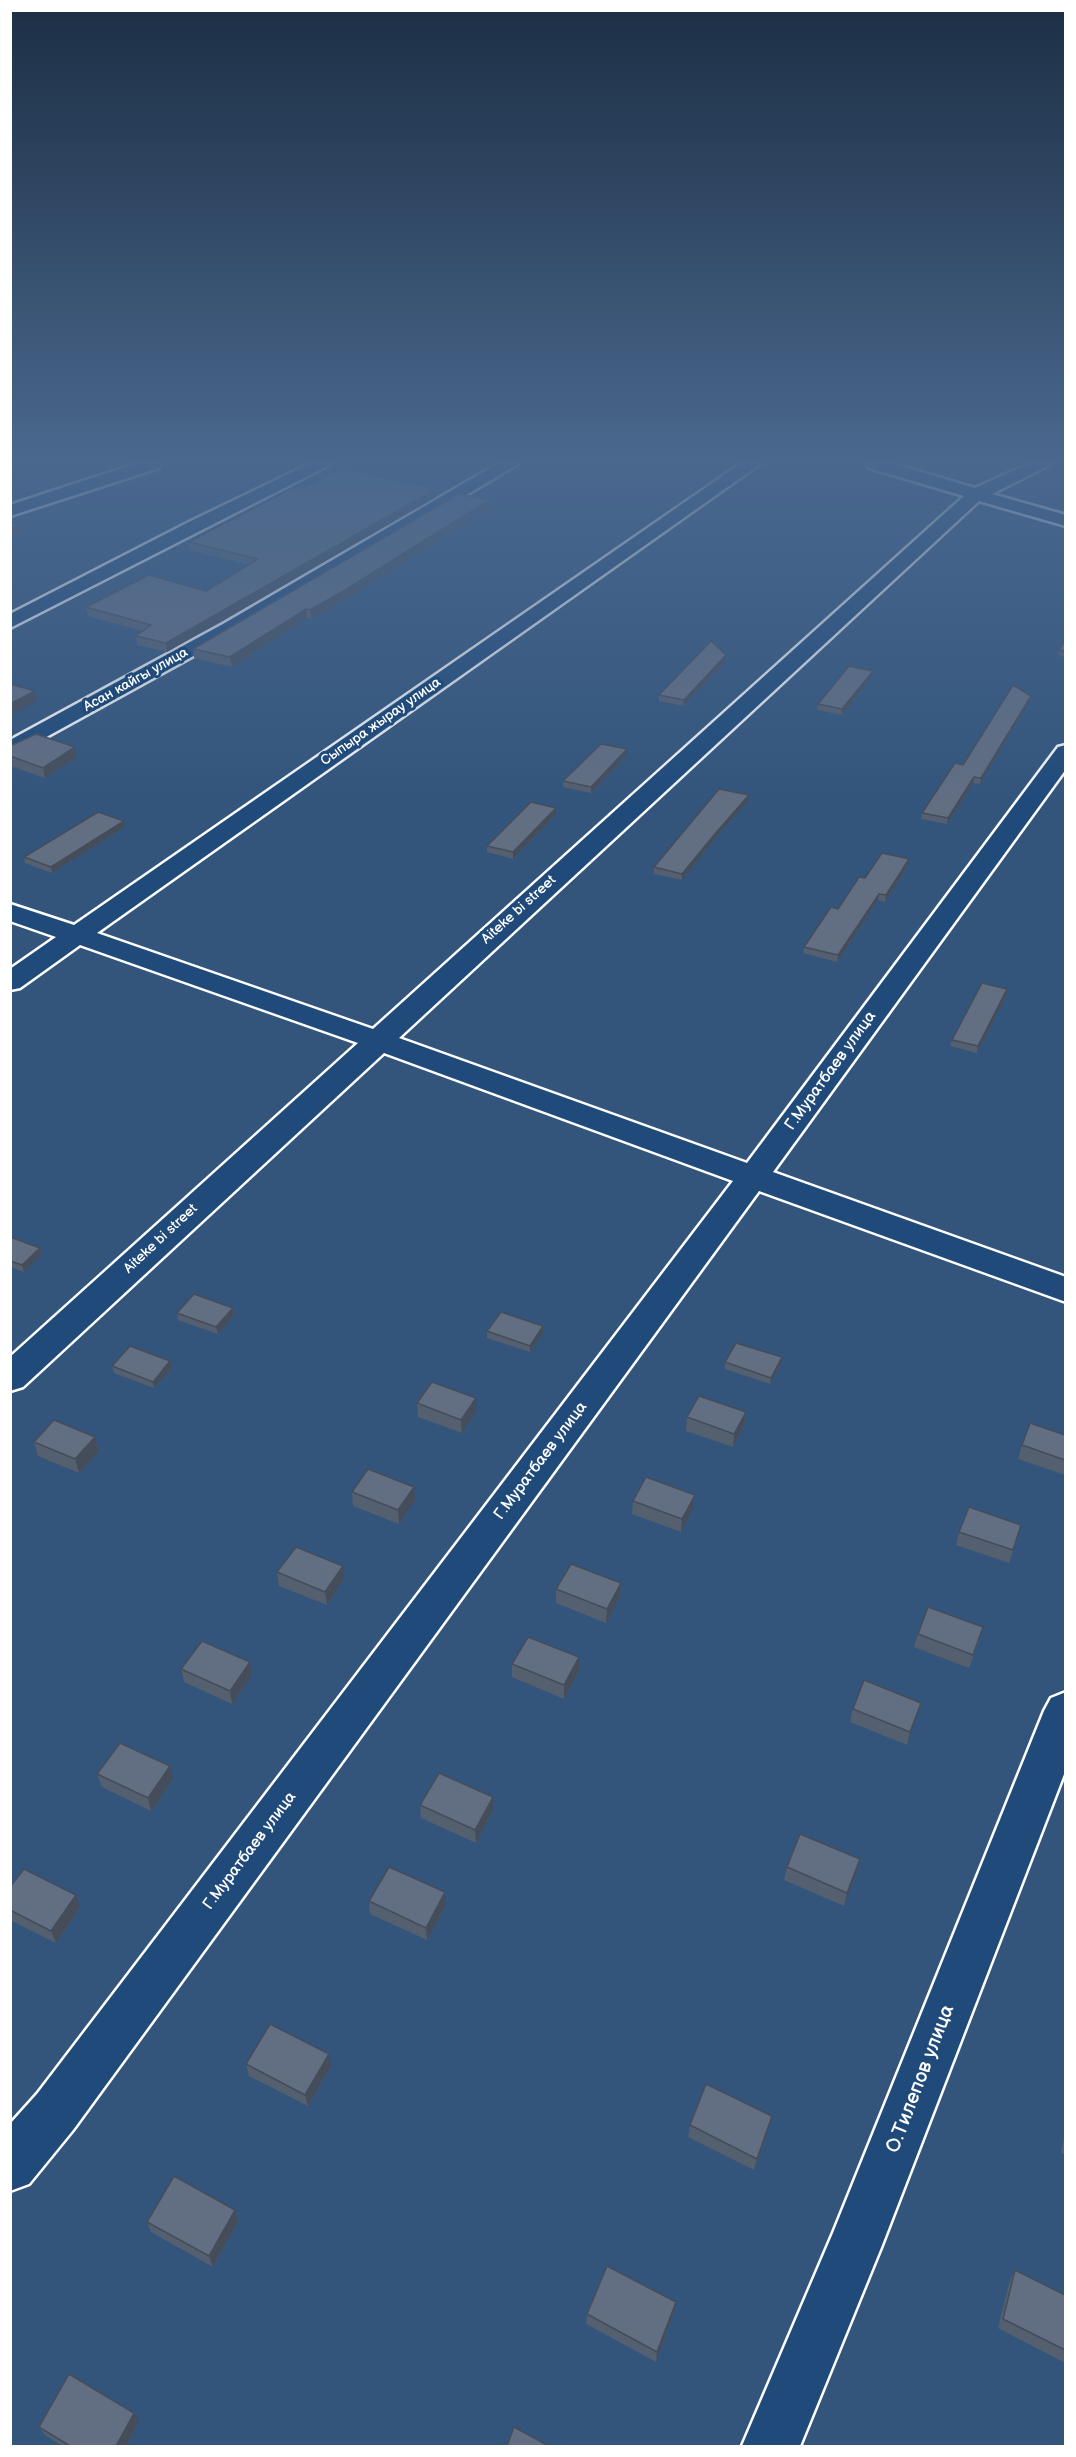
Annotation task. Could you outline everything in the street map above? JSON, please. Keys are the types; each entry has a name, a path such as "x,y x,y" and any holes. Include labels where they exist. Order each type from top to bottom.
{"street":[{"path":"10,622 95,579"},
{"name":"Асан кайгы улица","path":"10,750 314,579"},
{"name":"Сыпыра жырау улица","path":"10,982 588,579"},
{"name":"Aiteke bi street","path":"10,1378 376,1040 883,579"},
{"name":"Г.Муратбаев улица","path":"10,2166 55,2112 752,1178 1065,752"},
{"path":"10,912 376,1040 1065,1290"},
{"name":"О.Тилепов улица","path":"771,2446 860,2234 1065,1711"}],"building":[{"path":"142,579 162,579 206,591 226,579 279,579 166,643 136,636 151,625 86,607"},
{"path":"314,579 363,579 310,610 306,609 230,657 193,649"},
{"path":"1065,640 1065,651 1059,650"},
{"path":"711,641 726,655 684,700 659,695"},
{"path":"849,666 873,671 842,709 818,704"},
{"path":"10,684 35,691 10,704"},
{"path":"1013,685 1031,696 981,778 974,777 948,818 922,813 955,763 963,765"},
{"path":"36,734 75,747 43,768 10,756 10,746"},
{"path":"601,744 627,749 591,787 563,781"},
{"path":"719,789 749,795 682,874 654,867"},
{"path":"531,802 556,808 513,852 487,846"},
{"path":"98,812 124,821 51,867 24,857"},
{"path":"882,853 909,859 886,895 879,894 838,955 804,947 831,907 838,909 859,877 865,878"},
{"path":"982,983 1007,989 978,1046 952,1040"},
{"path":"10,1237 40,1248 22,1265 10,1261"},
{"path":"194,1294 233,1308 216,1327 177,1313"},
{"path":"501,1312 543,1326 530,1346 487,1331"},
{"path":"736,1343 782,1357 771,1378 725,1362"},
{"path":"130,1346 170,1361 153,1382 112,1366"},
{"path":"432,1382 476,1398 461,1420 417,1403"},
{"path":"699,1396 746,1412 734,1434 687,1417"},
{"path":"54,1420 95,1437 75,1459 34,1442"},
{"path":"1030,1423 1065,1435 1065,1460 1022,1445"},
{"path":"368,1469 414,1487 398,1510 352,1492"},
{"path":"646,1477 695,1495 682,1519 633,1501"},
{"path":"969,1507 1021,1525 1013,1550 959,1532"},
{"path":"296,1547 343,1566 325,1592 277,1572"},
{"path":"571,1564 621,1583 607,1609 556,1589"},
{"path":"928,1607 983,1627 973,1655 918,1634"},
{"path":"528,1637 579,1657 564,1685 512,1664"},
{"path":"202,1641 250,1662 230,1691 181,1669"},
{"path":"864,1680 921,1703 910,1732 853,1709"},
{"path":"120,1743 170,1766 148,1798 97,1774"},
{"path":"439,1773 493,1797 475,1830 420,1805"},
{"path":"800,1834 860,1859 847,1893 787,1867"},
{"path":"389,1867 445,1892 426,1928 369,1901"},
{"path":"24,1869 76,1895 51,1931 10,1910 10,1887"},
{"path":"270,2024 329,2054 305,2095 246,2064"},
{"path":"706,2084 772,2116 757,2159 690,2125"},
{"path":"174,2176 235,2210 209,2256 147,2222"},
{"path":"607,2266 676,2302 657,2352 587,2314"},
{"path":"1015,2270 1065,2295 1065,2350 1003,2319"},
{"path":"69,2374 134,2413 116,2446 70,2446 39,2427"},
{"path":"514,2427 549,2446 507,2446"}]}
